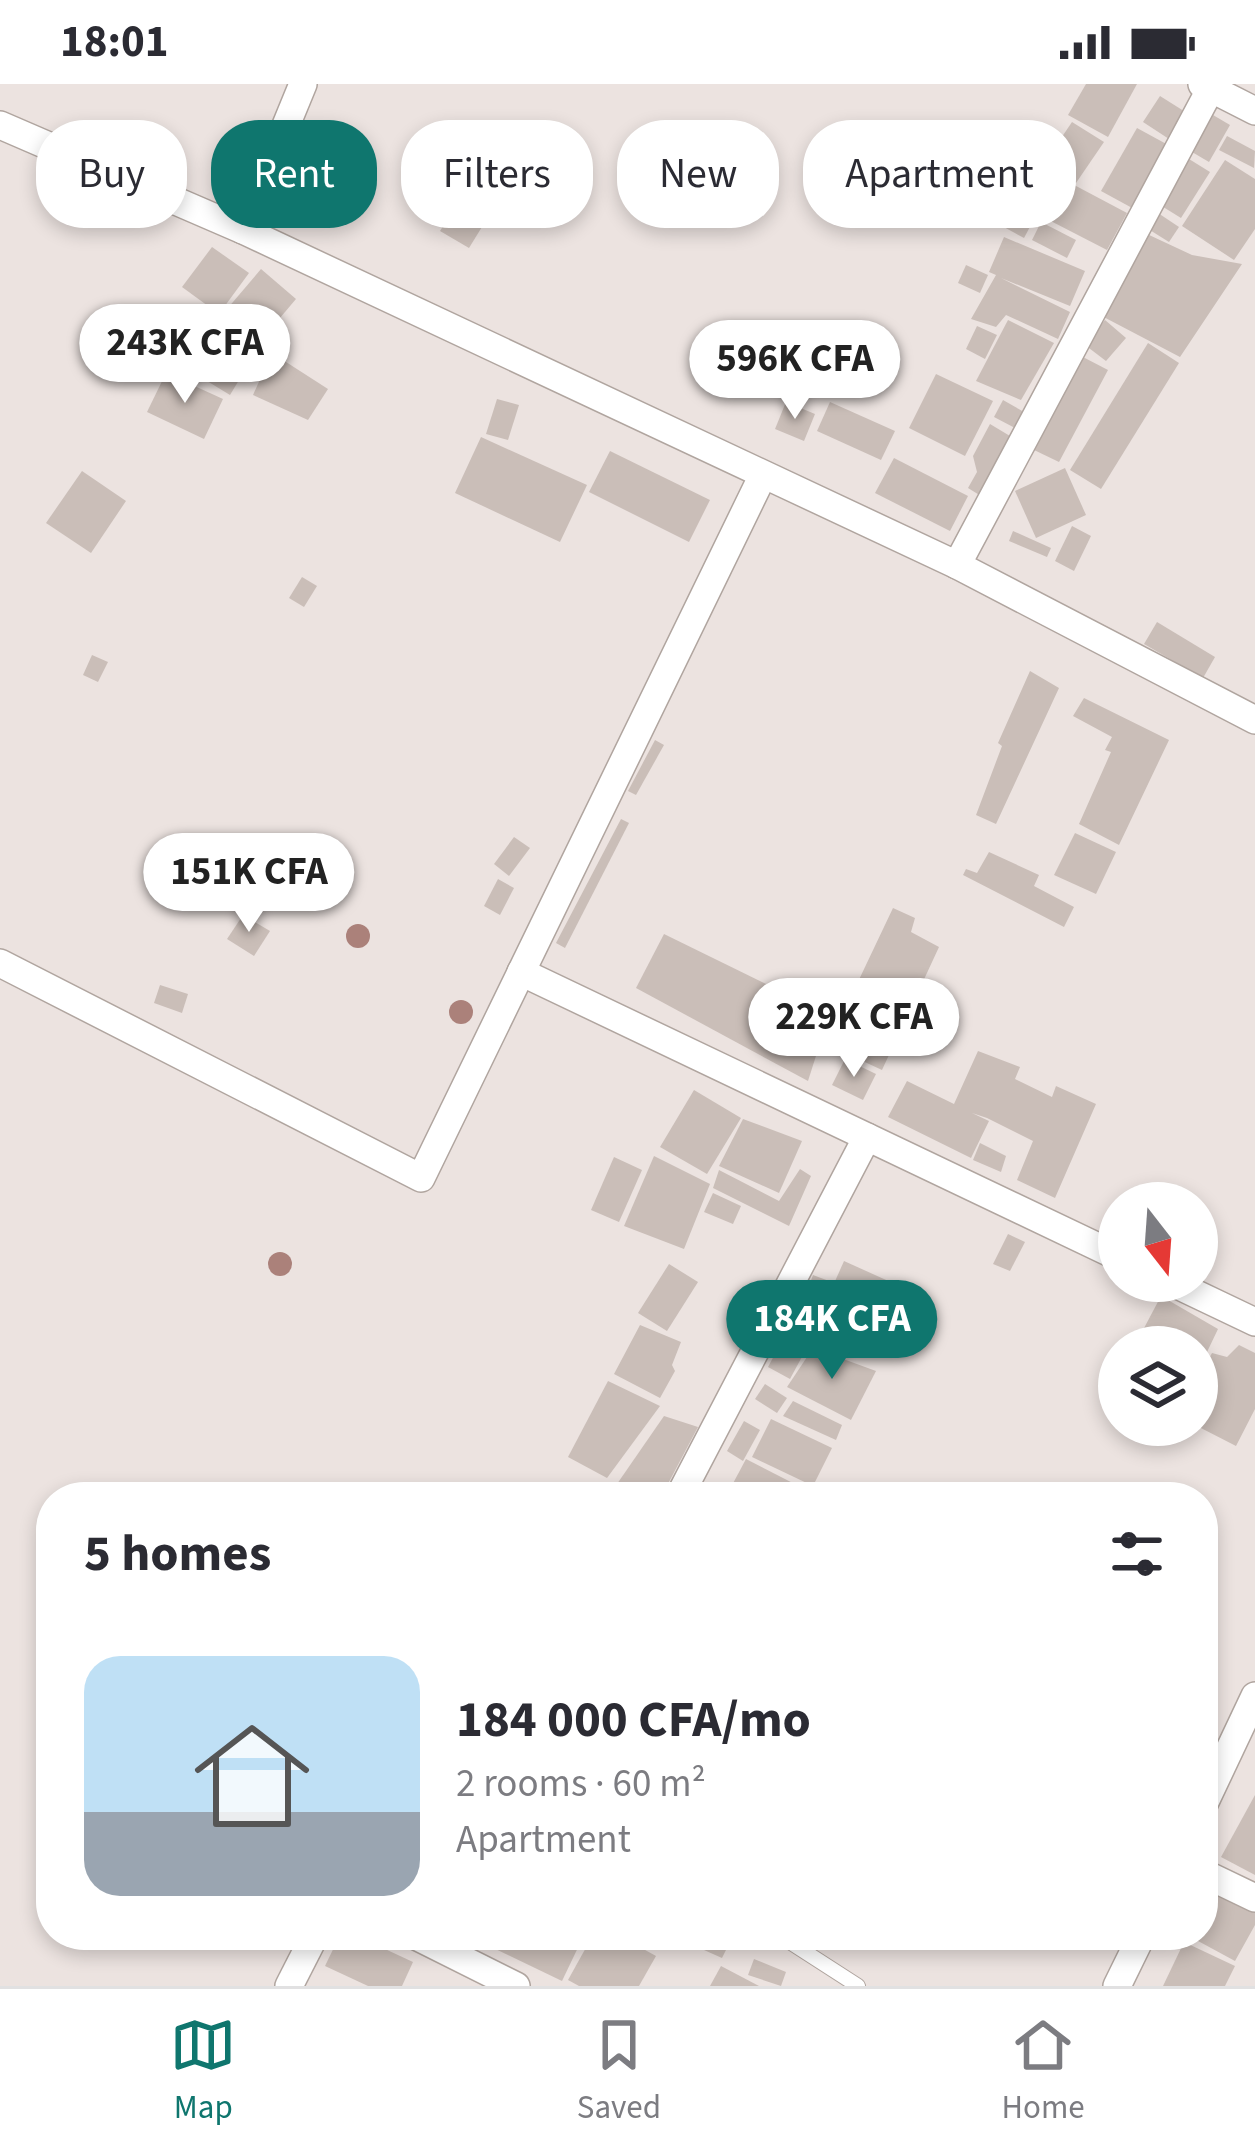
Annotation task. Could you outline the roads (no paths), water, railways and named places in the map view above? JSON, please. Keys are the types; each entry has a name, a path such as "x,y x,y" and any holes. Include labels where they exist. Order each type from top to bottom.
{"street":[{"path":"243,230 303,84"},
{"path":"956,565 1206,86 1255,111"},
{"path":"0,125 243,230 956,565 1255,720"},
{"path":"0,963 421,1178 763,477"},
{"path":"521,972 1098,1247"},
{"path":"687,1482 866,1137"},
{"path":"1213,1302 1255,1322"},
{"path":"1218,1774 1255,1696"},
{"path":"1218,1880 1255,1898"},
{"path":"289,1986 307,1950"},
{"path":"460,1950 516,1986"},
{"path":"1118,1986 1135,1950"}],"lane":[{"path":"802,1950 858,1986"}]}
